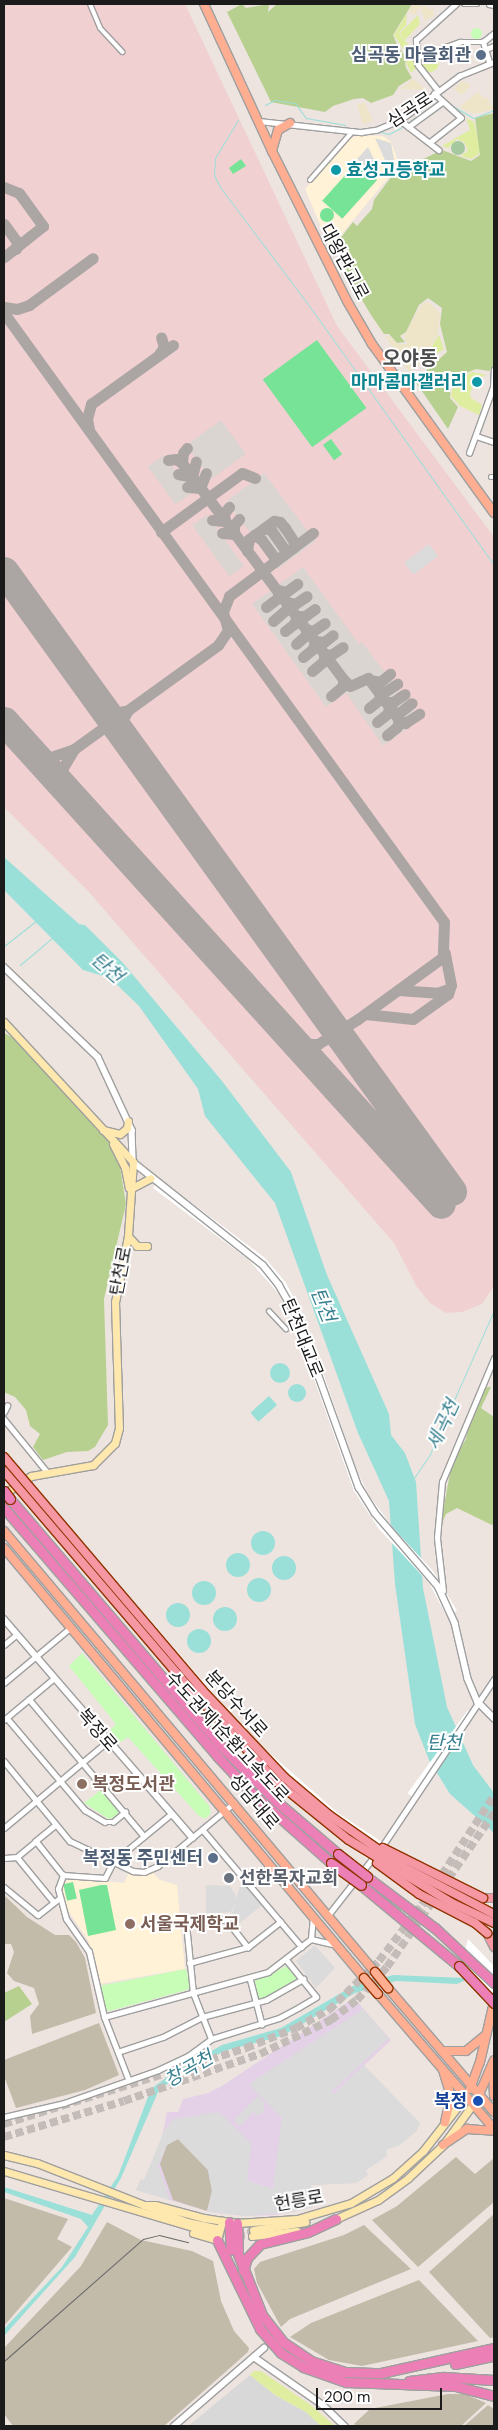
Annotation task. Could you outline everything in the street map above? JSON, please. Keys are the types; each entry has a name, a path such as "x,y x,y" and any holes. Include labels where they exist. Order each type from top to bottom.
{"highway":[{"name":"분당수서로","path":"4,1457 245,1738 284,1777 352,1837 409,1870 494,1914"},
{"name":"분당수서로","path":"4,1470 240,1744 277,1782 352,1837 452,1903 494,1923"},
{"name":"수도권제1순환고속도로","path":"6,1495 219,1744 276,1801 338,1854 464,1953 494,1982"},
{"name":"수도권제1순환고속도로","path":"4,1508 217,1756 252,1793 331,1863 361,1885 460,1966 494,2003"},
{"path":"352,1837 483,1898 494,1898"},
{"path":"352,1837 419,1894 475,1923 487,1933 494,1947"},
{"path":"239,2272 247,2258 260,2244 308,2232 335,2215"},
{"path":"229,2222 238,2254 239,2272 257,2326 285,2356 307,2370 334,2380 381,2384 456,2386 494,2396"},
{"path":"217,2234 265,2322 294,2351 327,2368 373,2374 399,2374 494,2356"},
{"path":"373,2374 494,2348"},
{"path":"381,2384 439,2377 494,2380"}],"main road":[{"name":"대왕판교로","path":"204,4 272,151 342,293 372,344 494,513"},
{"path":"272,151 278,130 290,123"},
{"path":"4,1022 133,1162"},
{"path":"103,1130 120,1134 127,1128 128,1121"},
{"path":"111,1139 125,1168 131,1204"},
{"name":"탄천로","path":"6,1495 31,1476 93,1465 115,1443 119,1428 115,1302 128,1236 133,1162"},
{"path":"132,1188 154,1181"},
{"path":"128,1236 137,1246 147,1246"},
{"name":"성남대로","path":"4,1531 329,1914 388,1988 494,2112"},
{"name":"성남대로","path":"4,1548 313,1918 494,2130"},
{"name":"헌릉로","path":"335,2215 392,2178 415,2159 466,2096 472,2085 494,2003"},
{"path":"442,2051 466,2051 487,2034"},
{"path":"494,2062 494,2096"},
{"name":"헌릉로","path":"4,2155 37,2163 144,2205 155,2205 229,2222 335,2215 389,2193 443,2145 480,2095 494,2062"},
{"path":"441,2066 451,2096 445,2122"},
{"path":"443,2145 467,2129 494,2130"},
{"path":"4,2171 91,2196 139,2213 157,2222 217,2234"},
{"path":"144,2205 217,2234"},
{"path":"253,2233 292,2232 335,2215"},
{"path":"217,2234 229,2222"}],"street":[{"path":"90,4 100,28 122,52"},
{"path":"430,142 461,118 441,103 415,58 418,36 456,4"},
{"path":"464,4 477,4"},
{"path":"489,4 494,5"},
{"path":"415,58 460,42 483,42 494,33"},
{"path":"483,42 492,62"},
{"path":"486,49 494,46"},
{"name":"심곡로","path":"259,121 353,131 376,130 404,124 436,92 459,76 492,62"},
{"path":"439,150 404,124 441,103"},
{"path":"310,180 353,131"},
{"path":"469,453 489,400 494,381 494,370"},
{"path":"489,400 494,405"},
{"path":"476,436 494,442"},
{"path":"4,967 89,1047 104,1066 128,1121 133,1162"},
{"name":"탄천대교로","path":"133,1162 154,1181 263,1265 280,1285 298,1318 349,1466 375,1513 430,1575 452,1613 463,1664 478,1702"},
{"path":"269,1310 286,1329"},
{"path":"443,1591 438,1538 442,1482 494,1358"},
{"path":"4,1412 7,1406"},
{"path":"4,1420 48,1473"},
{"name":"복정로","path":"4,1620 107,1742 192,1838"},
{"path":"4,1683 70,1628"},
{"path":"4,1645 16,1635"},
{"path":"53,1679 5,1719 85,1810 105,1822 113,1822 125,1812"},
{"path":"329,1914 375,1856 494,1679"},
{"path":"29,1699 144,1836"},
{"path":"478,1702 494,1718"},
{"path":"4,1828 107,1742"},
{"path":"4,1761 70,1840 113,1862 144,1872 158,1866 234,1803"},
{"path":"36,1841 63,1875 105,1878 113,1862 171,1814"},
{"path":"4,1858 17,1857 56,1825"},
{"path":"203,1830 302,1947"},
{"path":"17,1857 53,1900"},
{"path":"63,1875 58,1889 66,1919 90,1952 104,2017 128,2079"},
{"path":"4,1887 38,1915 53,1900 60,1898"},
{"path":"104,2017 268,1972 286,1960 310,1939 313,1918"},
{"path":"211,2039 193,1993 186,1924 226,1919 248,1947"},
{"path":"189,1963 248,1947 280,1922"},
{"path":"310,1939 336,1945"},
{"path":"4,2117 64,2103 188,2056 211,2039 279,2018 316,1997 286,1960"},
{"path":"250,1978 262,2024"},
{"path":"118,2052 163,2037 202,2017 282,1993 303,1979"},
{"path":"174,2426 264,2348"},
{"path":"254,2357 323,2405 344,2426"}],"shaded area":[{"path":"4,4 185,4 337,326 494,537 494,1286 482,1304 462,1312 446,1313 430,1303 417,1287 394,1243 88,891 4,807"},
{"path":"413,4 423,4 415,15 408,12"},
{"path":"424,4 430,10 433,8 434,16 425,21 421,9"},
{"path":"413,79 426,90 400,89"},
{"path":"462,81 471,85 462,95 454,89"},
{"path":"478,92 485,99 487,97 494,109 474,114 459,107"},
{"path":"364,102 373,121 363,124 357,105"},
{"path":"361,135 383,136 391,142 401,168 393,172 330,248 305,189 350,138"},
{"path":"375,138 391,143 395,165 388,167"},
{"path":"368,147 378,168 373,173 357,159"},
{"path":"427,301 440,313 438,334 420,364 409,372 385,336 389,336 397,344 407,344 404,336 420,307"},
{"path":"221,420 246,454 211,479 186,445"},
{"path":"164,455 192,493 175,505 148,467"},
{"path":"264,473 315,541 278,569 226,501"},
{"path":"207,515 244,566 229,577 192,526"},
{"path":"429,544 438,556 413,575 404,563"},
{"path":"303,567 359,644 362,642 420,719 383,746 346,693 326,707 252,604"},
{"name":"서울국제학교","path":"129,1872 146,1875 152,1872 160,1880 177,1885 185,1969 99,1984 88,1940 67,1909 59,1883 68,1877 124,1883"},
{"path":"242,1880 262,1905 235,1927 227,1917 232,1913 235,1903 231,1912 206,1914 206,1885 230,1886 236,1896 235,1902"},
{"path":"4,1895 27,1917 55,1935 69,1935 76,1942 85,1958 96,2013 32,2034 30,2016 39,2004 34,1988 14,1981 7,1973 14,1952 11,1944 4,1944"},
{"path":"315,1945 335,1968 316,1988 296,1961"},
{"path":"354,1998 391,2040 334,2094 387,2156 366,2170 368,2175 356,2183 311,2185 313,2207 275,2215 246,2216 210,2212 136,2190 141,2179 144,2180 161,2142 167,2112 178,2112 183,2099 208,2093 222,2086"},
{"path":"363,2009 389,2038 332,2091 334,2094 364,2065 420,2123 417,2131 400,2145 386,2150 387,2156 366,2170 368,2175 356,2183 311,2185 313,2207 293,2212 246,2216 210,2212 207,2211 212,2191 208,2170 178,2139 167,2145 158,2166 170,2200 136,2190 141,2179 144,2180 164,2131 173,2119 219,2112 251,2144 247,2180 273,2189 282,2118 249,2084"},
{"path":"99,2023 119,2075 85,2090 16,2108 4,2076 4,2060"},
{"path":"258,2096 264,2102 264,2112 259,2115 253,2112 240,2126 234,2120"},
{"path":"178,2139 208,2170 212,2191 207,2211 173,2200 160,2164 167,2145"},
{"path":"456,2157 475,2174 494,2158 494,2202 418,2267 372,2220 397,2206"},
{"path":"4,2198 68,2219 57,2239 72,2247 4,2326"},
{"path":"494,2214 494,2337 490,2338 429,2272"},
{"path":"107,2222 141,2240 192,2251 213,2261 221,2301 234,2331 249,2348 248,2352 164,2426 13,2426 4,2414 4,2348 81,2266"},
{"path":"364,2225 411,2269 290,2319 281,2327 257,2283 254,2269 260,2262 344,2235"},
{"path":"419,2280 478,2341 362,2366 329,2360 290,2337 311,2323"},
{"path":"250,2375 275,2395 306,2412 321,2426 188,2426"},
{"path":"448,2394 465,2394 486,2403 461,2426 357,2426 354,2424 370,2409"},
{"path":"488,2405 494,2409 494,2426 464,2426"}],"green space":[{"path":"242,4 246,8 269,4 268,12 277,4 412,4 393,35 398,47 409,60 405,62 406,68 412,78 399,86 393,95 371,103 363,98 354,99 333,106 325,112 271,102 227,12"},
{"path":"407,13 406,25 399,33 411,48 409,58 394,35"},
{"path":"418,15 420,24 405,40 400,33"},
{"path":"476,27 482,33 476,39 470,33"},
{"path":"430,54 436,57 439,63 436,69 430,72 424,69 421,63 424,57"},
{"path":"413,58 417,67 411,73 406,62"},
{"path":"494,113 494,366 489,371 476,369 451,379 450,398 458,407 448,429 415,381 447,352 440,324 442,308 428,298 419,305 406,332 400,336 405,342 397,343 389,334 384,334 371,315 347,275 336,244 353,222 357,226 372,209 374,200 394,173 442,150 471,161 480,155 475,118"},
{"path":"466,118 474,122 480,148 479,154 471,159 461,156 468,150 464,142 457,139 448,148 442,146 470,130"},
{"path":"455,141 461,141 465,148 461,155 455,155 451,151 451,145"},
{"path":"241,159 246,166 233,174 229,168"},
{"path":"357,162 377,180 342,219 322,201"},
{"path":"324,208 330,208 334,215 330,222 324,222 320,218 320,212"},
{"path":"439,335 444,349 420,365"},
{"path":"317,340 366,408 312,447 263,379"},
{"path":"472,372 486,375 476,380 470,393 471,398 482,405 479,415 460,406 451,396 454,380"},
{"path":"331,439 342,454 334,460 323,445"},
{"path":"4,1033 12,1037 101,1128 119,1160 126,1204 104,1299 108,1425 95,1447 88,1451 67,1452 43,1460 33,1447 40,1434 30,1426 26,1410 15,1397 4,1392"},
{"path":"486,1387 491,1387 481,1408 494,1417 494,1524 492,1525 457,1508 446,1514 440,1528 452,1462 466,1439 468,1423"},
{"path":"82,1653 209,1806 211,1813 205,1819 199,1816 128,1737 116,1745 106,1735 116,1724 69,1666"},
{"path":"101,1790 118,1811 118,1815 109,1819 84,1803"},
{"path":"73,1882 77,1899 67,1901 63,1884"},
{"path":"107,1885 116,1930 88,1936 79,1890"},
{"path":"289,1967 299,1977 298,1981 282,1992 260,2001 256,1998 255,1980"},
{"path":"186,1969 191,1987 187,1990 109,2011 104,2007 99,1986"},
{"path":"19,1986 32,2004 4,2022 4,1993"},
{"path":"254,2371 261,2371 312,2406 335,2426 321,2426 306,2412 275,2395 250,2375"}],"water":[{"name":"탄천","path":"4,857 79,924 85,925 123,963 222,1081 291,1172 327,1275 389,1414 391,1435 405,1453 416,1482 423,1588 447,1707 473,1765 494,1793 494,1833 450,1794 429,1760 415,1724 395,1584 389,1501 358,1433 275,1203 205,1116 198,1089 139,1006 110,978 83,970 4,890"},
{"path":"280,1363 287,1366 290,1373 287,1380 280,1383 273,1380 270,1373 273,1366"},
{"path":"293,1384 301,1384 306,1389 304,1400 293,1402 288,1397 288,1389"},
{"path":"269,1396 277,1405 258,1422 250,1413"},
{"path":"263,1531 272,1534 275,1543 272,1552 263,1555 254,1552 251,1543 254,1534"},
{"path":"238,1553 243,1554 249,1560 249,1570 243,1576 238,1577 233,1576 227,1570 226,1565 227,1560 233,1554"},
{"path":"284,1556 289,1557 295,1563 295,1573 289,1579 284,1580 279,1579 273,1573 272,1568 273,1563 279,1557"},
{"path":"259,1578 264,1579 270,1585 270,1595 264,1601 259,1602 254,1601 248,1595 247,1590 248,1585 254,1579"},
{"path":"204,1581 209,1582 215,1588 215,1598 209,1604 204,1605 199,1604 193,1598 192,1593 193,1588 199,1582"},
{"path":"178,1603 183,1604 189,1610 189,1620 183,1626 178,1627 173,1626 167,1620 166,1615 167,1610 173,1604"},
{"path":"225,1607 233,1611 237,1619 233,1627 225,1631 217,1627 213,1619 217,1611"},
{"path":"199,1629 204,1630 210,1636 210,1646 204,1652 199,1653 194,1652 188,1646 187,1641 188,1636 194,1630"},
{"name":"창곡천","path":"490,1960 490,1969 457,1984 396,1981 355,1993 282,2036 224,2051 171,2081 158,2092 121,2178 75,2257 4,2336 4,2329 62,2267 88,2227 81,2219 4,2192 4,2187 92,2215 118,2176 151,2089 167,2077 222,2045 281,2028 353,1986 393,1975 463,1978"}],"pier":[{"path":"160,1179 265,1258 286,1283 303,1315 356,1469 368,1494 394,1529 433,1571 457,1611 446,1615 429,1583 379,1529 354,1491 297,1331 279,1294 249,1260 153,1188"},
{"path":"4,1450 249,1735 338,1813 403,1856 402,1860 494,1908 494,1927 390,1877 275,1786 185,1691 4,1477"},
{"path":"468,1710 475,1715 415,1799 407,1793"},
{"path":"468,1939 494,1966 494,2013 459,1973"}],"waterway":[{"path":"265,105 275,100 295,103 306,118 345,125"},
{"path":"407,123 438,101"},
{"path":"444,101 474,118 494,110"},
{"path":"238,120 215,158 214,175 220,187 310,307 494,565"},
{"path":"381,132 389,134 404,126"},
{"path":"4,946 36,921"},
{"path":"20,965 52,938"},
{"name":"세곡천","path":"414,1478 430,1454 494,1310"}],"taxiway":[{"path":"4,187 19,193 43,226 4,257"},
{"path":"4,224 17,242 16,249"},
{"path":"4,307 17,309 29,305 93,258"},
{"path":"4,313 444,922 443,957 358,1019 318,1044 304,1044 288,1035"},
{"path":"159,354 164,347 161,337"},
{"path":"89,430 87,419 91,404 173,345"},
{"path":"187,448 183,453 182,463 344,680 350,686 368,678 399,720 397,727 387,735"},
{"path":"168,460 176,459 182,463"},
{"path":"178,474 192,477 196,461"},
{"path":"187,487 200,488 206,473"},
{"path":"161,532 242,473 255,478"},
{"path":"212,520 225,521 224,513 229,507"},
{"path":"222,533 234,534 234,525 239,519"},
{"path":"247,551 249,539 274,521 280,522 285,528 294,542 293,548"},
{"path":"264,528 271,530 285,550 284,554"},
{"path":"23,743 39,756 48,758 74,749 218,645 228,630 223,612 229,596 313,533"},
{"path":"254,535 261,539 274,557 274,562"},
{"path":"266,607 278,598 278,590 286,592 297,584"},
{"path":"273,621 287,609 287,602 295,604 307,596"},
{"path":"285,631 294,624 297,616 305,616 315,609"},
{"path":"296,644 306,635 306,629 313,631 325,623"},
{"path":"303,657 313,649 315,641 324,642 333,635"},
{"path":"312,671 324,661 324,654 331,655 343,647"},
{"path":"370,680 380,682 390,674"},
{"path":"331,696 343,686 343,679"},
{"path":"377,689 383,693 397,684"},
{"path":"369,708 379,700 380,693"},
{"path":"386,702 393,702 405,694"},
{"path":"393,712 399,713 412,703"},
{"path":"100,705 112,713 125,711"},
{"path":"377,722 388,713 389,707"},
{"path":"124,737 123,719 128,710"},
{"path":"399,720 405,723 419,714"},
{"path":"73,751 62,769 64,783 74,798"},
{"path":"365,1014 413,1019 448,994 451,985 445,953"},
{"path":"398,990 437,993 448,989"}],"runway":[{"path":"4,571 452,1191"},
{"path":"4,721 441,1204"}],"tunnel":[{"path":"4,2124 246,2048 296,2028 329,2010 379,1961 422,1905 494,1796"},
{"path":"4,2137 124,2101 260,2054 331,2020 357,2000 387,1967 494,1813"},
{"path":"216,2228 253,2230"},
{"path":"217,2234 252,2236"}],"tram line":[{"path":"4,2361 143,2239 159,2235 188,2242"}],"place":[{"name":"심곡동 마을회관","path":"481,55"},
{"name":"효성고등학교","path":"336,170"},
{"name":"마마콤마갤러리","path":"477,382"},
{"name":"복정도서관","path":"82,1784"},
{"name":"복정동 주민센터","path":"213,1858"},
{"name":"선한목자교회","path":"229,1878"},
{"name":"서울국제학교","path":"130,1924"},
{"name":"복정","path":"478,2101"}],"district":[{"name":"오야동","path":"410,358"}]}
